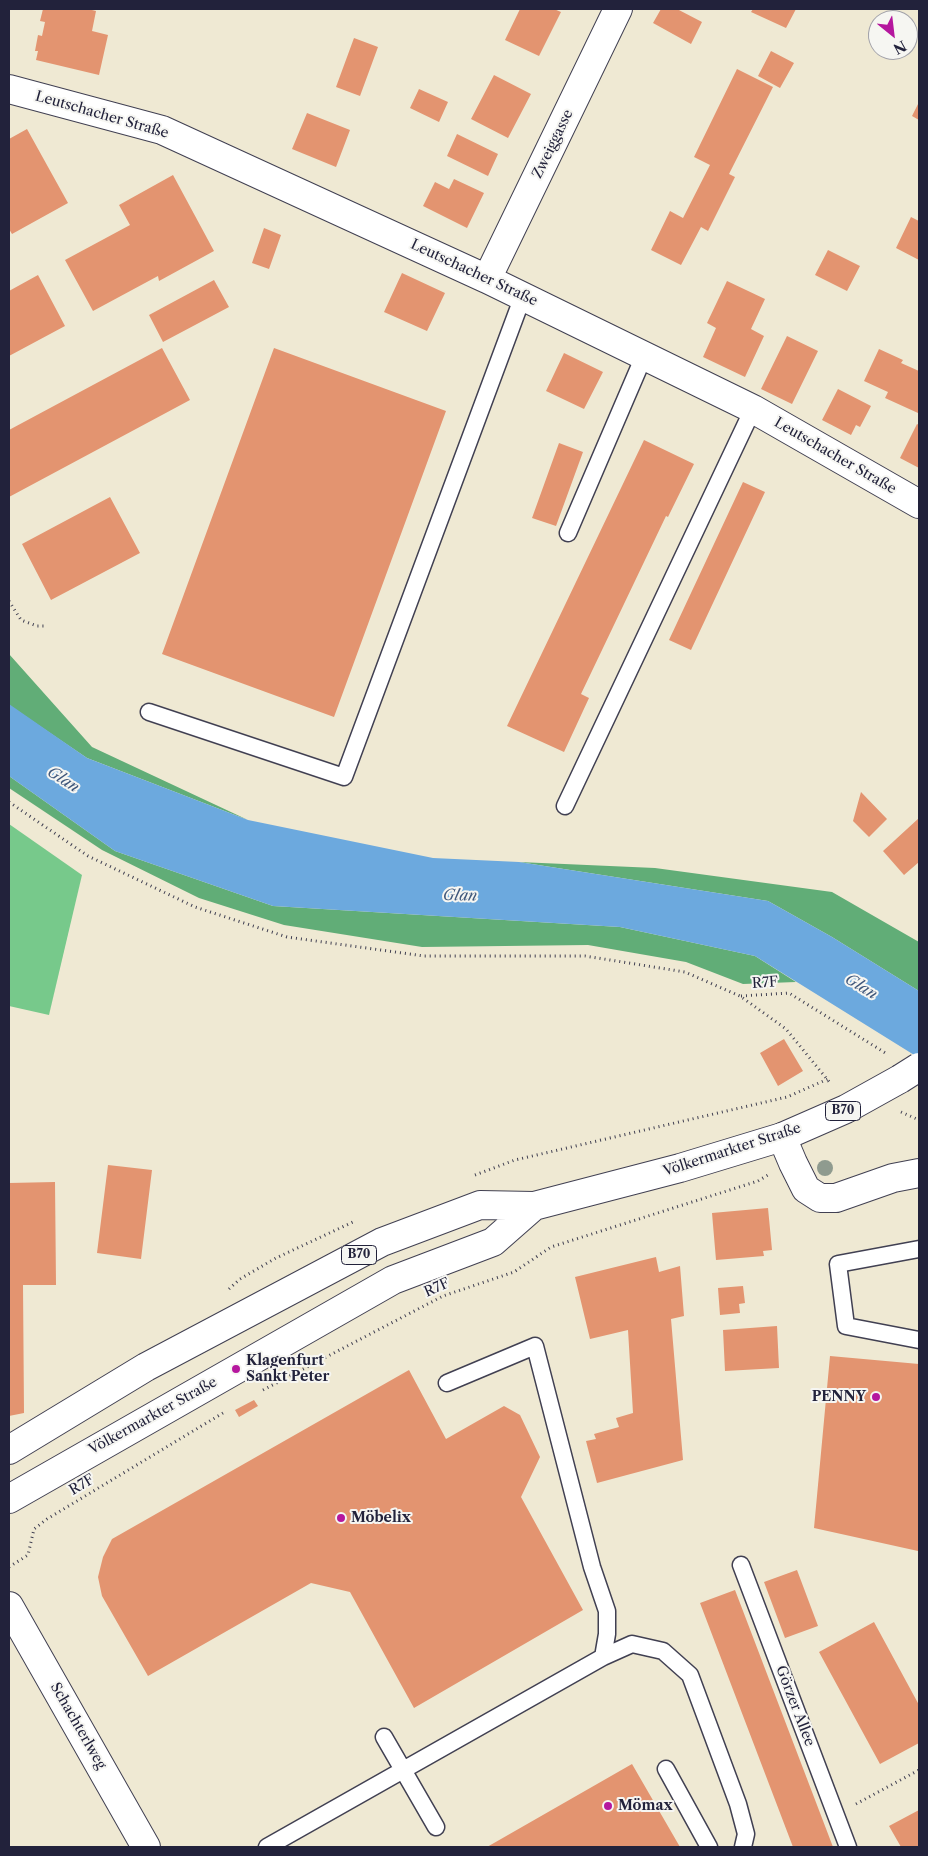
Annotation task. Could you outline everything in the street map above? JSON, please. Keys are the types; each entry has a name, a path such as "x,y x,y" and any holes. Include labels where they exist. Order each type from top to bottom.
{"street":[{"name":"Zweiggasse","path":"487,279 618,9"},
{"name":"Leutschacher Straße","path":"9,88 162,130 487,279 753,409 919,504"},
{"name":"Völkermarkter Straße","path":"9,1450 146,1367 382,1242 480,1205 534,1206 680,1168 782,1137 846,1109 905,1068"},
{"path":"782,1137 806,1189 820,1198 836,1198 892,1178 919,1173"},
{"name":"Völkermarkter Straße","path":"9,1499 393,1280 493,1242 534,1206"},
{"name":"Schachterlweg","path":"9,1606 146,1847"}],"lane":[{"path":"149,712 344,777 523,296"},
{"path":"568,533 644,356"},
{"path":"565,806 753,409"},
{"path":"919,1249 838,1264 846,1326 919,1340"},
{"path":"447,1383 535,1346 592,1567 608,1611 603,1657"},
{"name":"Görzer Allee","path":"741,1565 848,1847"},
{"path":"267,1847 603,1657 632,1644 663,1651 690,1674 738,1804 746,1834 743,1847"},
{"path":"384,1737 436,1827"},
{"path":"666,1769 709,1847"}],"path":[{"path":"9,601 21,620 37,626 47,626"},
{"path":"9,802 88,856 195,907 287,937 424,956 585,956 685,972 740,996"},
{"name":"R7F","path":"740,996 789,993 905,1068"},
{"name":"R7F","path":"740,996 786,1029 828,1079"},
{"path":"900,1112 919,1120"},
{"name":"R7F","path":"256,1394 443,1296 514,1272 552,1247 758,1180 793,1163"},
{"name":"R7F","path":"9,1567 28,1555 34,1529 47,1519 226,1411"},
{"path":"836,1816 919,1770"}],"green space":[{"path":"9,654 92,747 248,820 87,758 10,706"},
{"path":"9,776 115,851 273,906 620,927 755,956 796,982 743,984 686,962 588,945 422,947 284,925 199,898 102,850 9,788"},
{"path":"9,824 82,875 49,1015 9,1006"},
{"path":"519,862 655,868 832,892 919,942 919,991 832,937 768,901"}],"water":[{"name":"Glan","path":"9,704 87,758 248,820 433,858 519,862 768,901 832,937 919,991 919,1058 755,956 620,927 273,906 115,851 9,776"}],"building":[{"path":"43,9 88,9 96,11 92,31 108,35 99,75 36,60 38,51 35,51 38,35 42,36 45,22 40,21"},
{"path":"520,9 554,9 561,12 539,56 505,40"},
{"path":"661,9 677,9 702,22 691,44 653,23"},
{"path":"753,9 796,9 786,28 751,12"},
{"path":"354,38 378,47 360,96 336,87"},
{"path":"771,51 794,63 780,88 758,76"},
{"path":"737,69 773,87 729,174 735,177 708,231 701,227 681,265 651,250 670,211 683,218 710,165 694,157"},
{"path":"494,75 531,94 508,138 471,119"},
{"path":"419,89 448,102 439,122 410,108"},
{"path":"919,102 919,120 912,116"},
{"path":"307,113 350,130 336,167 292,149"},
{"path":"27,129 68,203 12,234 9,229 9,139"},
{"path":"457,134 498,154 488,176 447,156"},
{"path":"173,175 214,251 159,281 158,276 93,311 65,260 130,225 119,205"},
{"path":"454,179 484,193 467,228 423,206 435,182 449,189"},
{"path":"911,217 919,221 919,260 896,248"},
{"path":"264,228 281,235 269,269 252,263"},
{"path":"828,250 860,266 847,291 815,275"},
{"path":"402,273 445,293 427,331 384,312"},
{"path":"38,275 65,326 9,356 9,291"},
{"path":"214,280 229,307 163,342 149,315"},
{"path":"727,281 765,299 751,329 764,336 745,377 703,357 716,328 707,323"},
{"path":"787,336 818,351 792,404 761,389"},
{"path":"162,348 190,400 9,497 9,430"},
{"path":"274,348 446,411 334,717 162,654"},
{"path":"879,349 903,360 901,363 919,371 918,413 885,398 888,392 864,381"},
{"path":"564,353 603,372 584,409 546,391"},
{"path":"838,389 871,406 860,427 856,425 851,435 822,420"},
{"path":"917,424 919,425 919,468 900,458"},
{"path":"644,440 694,464 668,517 666,516 581,694 589,698 564,752 507,726"},
{"path":"559,443 583,452 556,526 532,518"},
{"path":"743,482 765,492 691,650 669,640"},
{"path":"110,497 140,553 51,600 22,544"},
{"path":"861,792 887,819 869,837 853,821"},
{"path":"919,818 919,862 904,875 883,851"},
{"path":"784,1039 803,1071 778,1086 760,1053"},
{"path":"108,1165 152,1170 141,1259 97,1253"},
{"path":"55,1182 56,1285 23,1285 24,1413 9,1416 9,1183"},
{"path":"768,1208 772,1250 763,1251 764,1256 716,1260 712,1213"},
{"path":"656,1257 659,1272 680,1266 684,1316 671,1319 683,1460 597,1483 586,1441 596,1439 594,1434 619,1427 616,1418 633,1413 628,1330 590,1339 575,1277"},
{"path":"743,1286 745,1303 739,1304 740,1313 720,1315 718,1288"},
{"path":"777,1326 779,1368 725,1371 723,1330"},
{"path":"830,1356 919,1364 918,1551 814,1528"},
{"name":"Möbelix","path":"409,1370 446,1439 504,1406 520,1415 540,1457 521,1497 583,1610 414,1708 350,1592 311,1583 148,1676 102,1596 98,1577 103,1557 112,1539"},
{"path":"254,1400 258,1406 239,1417 235,1410"},
{"path":"797,1570 818,1626 785,1638 764,1582"},
{"path":"735,1590 833,1847 793,1847 700,1603"},
{"path":"874,1622 919,1705 919,1743 880,1764 819,1652"},
{"name":"Mömax","path":"632,1764 680,1847 487,1847"},
{"path":"919,1810 919,1847 901,1847 889,1826"}],"place":[{"name":"Klagenfurt Sankt Peter","path":"236,1369"},
{"name":"PENNY","path":"876,1397"},
{"name":"Möbelix","path":"341,1518"},
{"name":"Mömax","path":"608,1806"}]}
